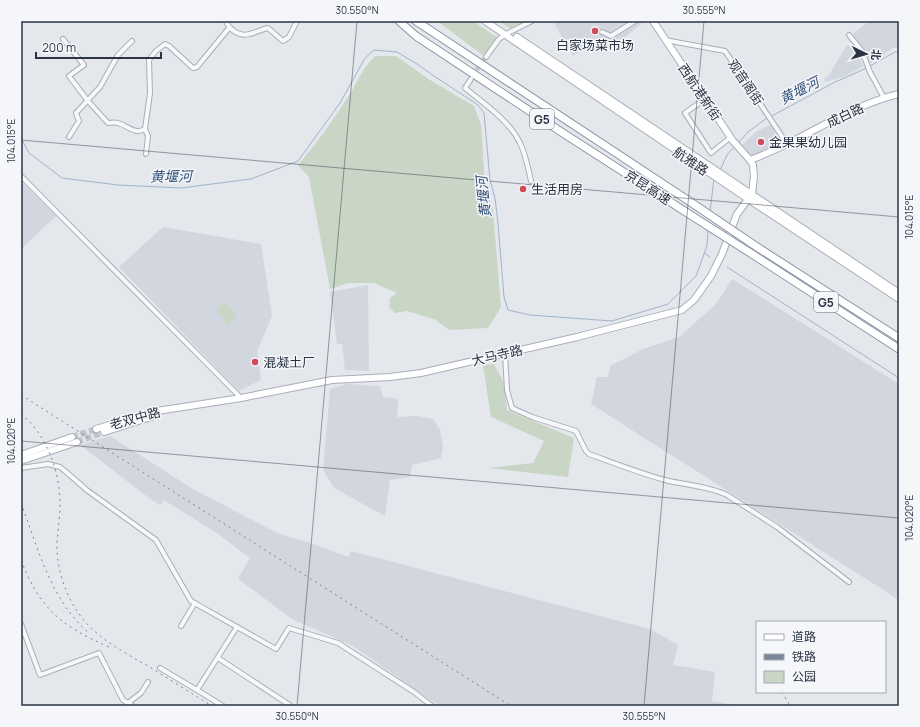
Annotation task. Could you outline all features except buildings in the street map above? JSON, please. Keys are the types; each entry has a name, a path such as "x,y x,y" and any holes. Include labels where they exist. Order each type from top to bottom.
{"highway":[{"name":"京昆高速","path":"399,21 416,36 566,135 899,349"},
{"name":"京昆高速","path":"416,21 757,247 899,338"}],"street":[{"path":"226,21 229,28 241,34 249,35 261,29 268,28 283,41 289,37 297,21"},
{"name":"航雅路","path":"485,21 508,33"},
{"name":"航雅路","path":"492,21 899,299"},
{"path":"486,57 499,39 532,21"},
{"path":"602,32 611,36 635,21"},
{"name":"西航港新街","path":"653,21 740,151 750,160"},
{"path":"146,154 148,136 145,129 150,93 150,57 165,44 193,68 197,67 229,28"},
{"path":"849,35 862,51 870,72 884,98"},
{"path":"63,39 84,65 69,76 88,101 108,123 118,123 137,132 145,129"},
{"name":"观音阁街","path":"665,40 725,51 787,144"},
{"path":"69,137 79,121 76,113 100,87 118,55 132,41"},
{"path":"471,79 465,88 510,127 520,142 526,157 531,182"},
{"name":"成白路","path":"750,160 787,144 845,114 884,98 899,94"},
{"path":"705,99 685,113 711,153 732,139"},
{"path":"750,160 753,165 754,176 750,197"},
{"path":"21,176 241,398"},
{"name":"航雅路","path":"750,197 899,293"},
{"name":"大马寺路","path":"241,398 332,380 390,377 421,373 577,337 682,310 694,300 711,276 722,254 737,214 750,197"},
{"path":"505,353 507,390 512,408 532,417 576,431 586,452 589,454 644,474 718,491 727,495 777,527 849,582"},
{"name":"老双中路","path":"96,429 138,416 174,408 241,398"},
{"name":"老双中路","path":"104,432 174,408"},
{"path":"21,455 72,437"},
{"path":"21,461 77,442"},
{"path":"21,468 48,464 60,467 88,491 156,540 191,601 194,603 276,649 289,628 338,643 414,692 432,706"},
{"path":"181,626 194,603"},
{"path":"21,624 40,675 99,653 123,700 131,705 148,682"},
{"path":"197,690 237,627"},
{"path":"218,658 291,706"},
{"path":"160,668 222,706"},
{"path":"122,706 123,700"}],"shaded area":[{"name":"白家场菜市场","path":"553,21 640,21 642,23 608,51 596,40 573,56"},
{"path":"869,21 899,21 899,46 893,48 871,63 853,34"},
{"path":"853,44 864,66 843,77 825,82 824,79 829,75 846,46"},
{"name":"金果果幼儿园","path":"771,124 777,138 776,145 754,156 749,154 742,145 756,132"},
{"path":"21,181 56,216 21,249"},
{"path":"163,227 261,244 272,316 257,352 261,380 239,391 119,267"},
{"path":"732,279 899,384 899,600 591,404 597,377 608,377 610,366 643,349 679,337 716,304"},
{"path":"368,285 369,371 345,370 342,344 337,344 330,292"},
{"path":"347,384 380,386 383,397 398,399 397,417 417,416 433,419 440,430 443,447 441,458 412,465 410,477 390,480 385,516 334,488 323,470 330,389"},
{"path":"110,436 193,489 277,533 348,557 351,551 650,629 678,645 673,665 715,672 712,701 739,706 439,706 353,646 292,619 238,579 250,558 218,534 164,500 161,505 153,501 80,445"}],"green space":[{"path":"437,21 473,21 498,38 484,56"},
{"path":"499,21 517,21 520,23 511,29"},
{"path":"376,56 396,56 430,80 474,106 481,125 485,185 493,211 501,307 488,328 449,330 436,320 407,311 395,313 389,307 390,298 397,293 374,283 348,283 330,289 309,177 298,165 332,122 364,69"},
{"path":"225,302 237,317 228,325 216,309"},
{"path":"494,364 504,383 507,410 574,438 568,477 489,468 533,463 544,441 491,417 483,365"}],"waterway":[{"name":"黄堰河","path":"21,138 29,153 62,178 118,185 181,188 251,179 298,161 340,103 365,58 374,50 397,52 478,105 484,113 490,180 495,198 498,223 504,297 508,310 530,315 612,321 668,304 696,276 707,246 708,231"},
{"name":"黄堰河","path":"870,66 899,51"},
{"name":"黄堰河","path":"770,117 835,82 867,68"},
{"name":"黄堰河","path":"738,143 749,131 767,118"},
{"name":"黄堰河","path":"720,170 727,155 734,147"},
{"name":"黄堰河","path":"710,212 714,179"},
{"name":"黄堰河","path":"704,253 710,257"},
{"path":"727,267 899,378"}],"tunnel":[{"path":"473,75 486,57"},
{"path":"72,437 96,429"},
{"path":"77,442 104,432"}],"railway":[{"path":"21,395 511,706"},
{"path":"21,414 38,432 50,454 54,466 60,503 57,542 59,569 68,595 77,611 84,620 109,643 212,706"},
{"path":"21,503 47,573 55,590 76,620 89,633"},
{"path":"21,560 36,591 54,614 78,631 109,647"},
{"path":"783,693 790,706"}],"place":[{"name":"白家场菜市场","path":"595,31"},
{"name":"金果果幼儿园","path":"761,142"},
{"name":"生活用房","path":"523,189"},
{"name":"混凝土厂","path":"255,362"}]}
